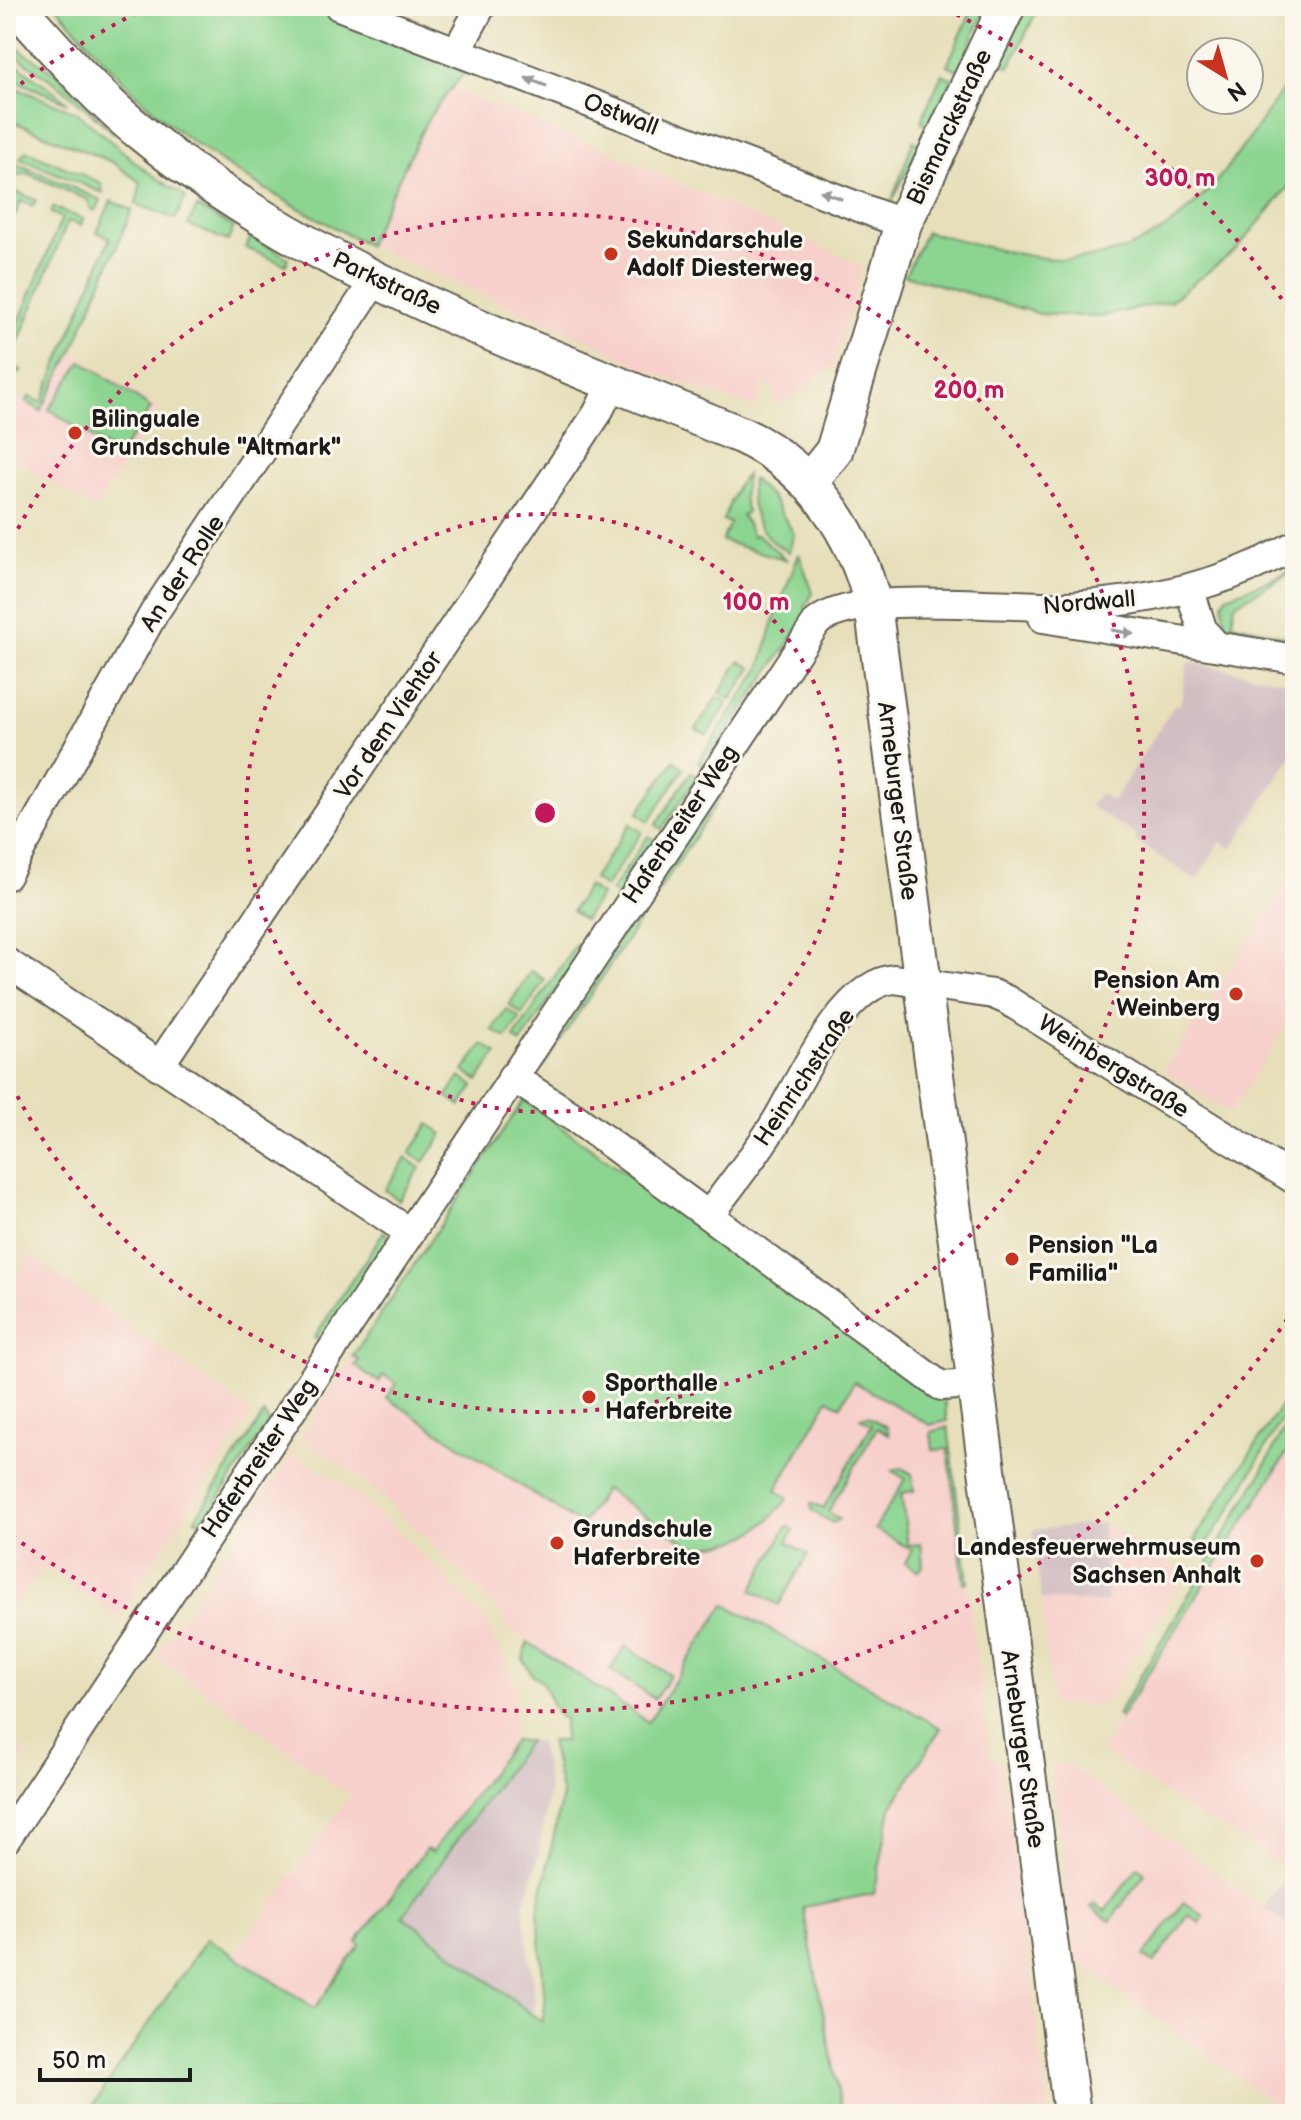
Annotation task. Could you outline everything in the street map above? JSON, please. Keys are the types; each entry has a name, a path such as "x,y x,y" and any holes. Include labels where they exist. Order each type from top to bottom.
{"main road":[{"name":"Parkstraße","path":"16,6 89,86 179,163 251,212 375,280 759,443 784,458 810,481"},
{"name":"Bismarckstraße","path":"899,236 1006,6"},
{"path":"810,481 834,451 899,236"},
{"name":"Arneburger Straße","path":"810,481 830,508 853,551 873,605 1072,2114"}],"street":[{"name":"Ostwall","path":"339,6 457,51 899,236"},
{"path":"457,51 481,6"},
{"name":"An der Rolle","path":"6,876 154,613 375,280"},
{"name":"Vor dem Viehtor","path":"159,1066 597,414 613,382"},
{"name":"Nordwall","path":"873,605 1021,607 1136,599 1224,578 1295,545"},
{"path":"1189,588 1203,631 1214,643"},
{"name":"Haferbreiter Weg","path":"6,1839 807,633 825,616 873,605"},
{"path":"1021,607 1044,619 1198,645 1214,643 1295,659"},
{"path":"6,962 409,1232"},
{"name":"Heinrichstraße","path":"709,1215 780,1115 794,1084 863,991 887,980 921,984"},
{"name":"Weinbergstraße","path":"921,984 993,994 1007,1000 1295,1180"},
{"path":"512,1077 709,1215 941,1386 975,1384"}],"shaded area":[{"name":"Sekundarschule Adolf Diesterweg","path":"452,89 604,149 863,266 833,366 781,404 772,400 777,389 763,384 755,408 640,368 598,344 367,245 428,118"},
{"name":"Bilinguale Grundschule \"Altmark\"","path":"72,352 160,410 95,509 6,454 6,388 41,411"},
{"path":"1188,662 1295,683 1295,750 1232,849 1220,842 1196,880 1144,847 1135,840 1137,836 1090,806 1099,793 1113,801 1175,704 1180,705"},
{"path":"1286,883 1295,889 1295,1011 1231,1113 1164,1071"},
{"path":"30,1256 252,1413 118,1617 44,1567 6,1616 6,1291"},
{"path":"858,1340 944,1396 989,1755 1001,1763 1049,2114 825,2114 841,2111 803,1907 874,1894 891,1808 941,1729 648,1722 511,1630 504,1616 392,1505 362,1479 301,1437 353,1356 396,1383 387,1398 582,1522 604,1489 692,1547 703,1546 743,1539"},
{"name":"Landesfeuerwehrmuseum Sachsen Anhalt","path":"1295,1440 1295,1874 1209,1819 1207,1822 1100,1750"},
{"path":"292,1453 359,1496 435,1567 487,1623 515,1684 514,1741 432,1852 426,1849 314,2008 234,1956 350,1796 157,1656"},
{"path":"1103,1523 1186,1574 1104,1705 1052,1704 1041,1599 1107,1603"},
{"path":"1103,1523 1107,1603 1041,1599 1033,1530"},
{"path":"6,1738 28,1752 6,1786"},
{"path":"528,1741 539,1741 549,1789 537,1862 523,1907 535,2001 532,2015 403,1916"},
{"path":"1051,1763 1070,1765 1295,1931 1295,2114 1289,2114 1075,1959"},
{"path":"1289,1870 1295,1874 1295,1931 1264,1908"}],"green space":[{"path":"56,6 305,6 465,72 428,118 367,245 264,188 190,140 137,95"},
{"path":"974,6 986,9 958,70 947,65"},
{"path":"1027,6 1039,6 1010,67 1000,63"},
{"path":"19,49 57,74 115,134 62,88 14,54"},
{"path":"6,54 53,90 68,103 6,76"},
{"path":"1295,72 1295,179 1236,250 1170,301 1100,317 1040,314 905,275 926,232 1010,252 1058,259 1101,256 1138,244 1170,225 1199,200 1225,171"},
{"path":"942,74 953,79 929,126 921,121"},
{"path":"6,84 76,112 145,170 186,197 175,219 136,204 141,183 112,162 6,119"},
{"path":"913,141 921,144 891,203"},
{"path":"27,151 101,183 103,193 20,158"},
{"path":"16,163 101,200 96,211 91,209 88,200 27,173 18,176 10,172"},
{"path":"6,188 36,200 33,206 21,201 6,237 6,217 14,198 6,194"},
{"path":"111,201 132,210 72,352 41,411 26,401 29,397 42,402 110,238 97,232"},
{"path":"53,207 83,219 81,225 68,221 9,365 21,370 19,374 6,365 6,353 62,218 51,213"},
{"path":"197,207 234,227 228,241 188,225"},
{"path":"251,236 288,258 286,265 246,248"},
{"path":"82,361 151,408 118,456 49,409"},
{"path":"746,475 743,497 747,513 742,515 753,536 757,534 787,560 722,541 730,523 723,520 737,486"},
{"path":"752,479 772,498 794,534 789,552 770,539 757,522 751,502"},
{"path":"799,554 813,593 805,607 810,612 704,766 698,762 760,669 774,620"},
{"path":"1295,570 1235,604 1232,623 1295,639 1225,624 1223,603 1227,596"},
{"path":"740,661 752,668 731,699 720,692"},
{"path":"718,696 728,703 707,735 696,729"},
{"path":"674,761 684,768 649,821 638,813"},
{"path":"691,772 697,777 662,829 656,825"},
{"path":"722,785 723,794 542,1068 536,1064"},
{"path":"630,824 642,832 605,887 593,879"},
{"path":"648,836 655,840 618,896 611,891"},
{"path":"588,886 601,895 584,920 572,911"},
{"path":"576,944 583,948 521,1043 514,1038"},
{"path":"531,971 545,980 522,1014 509,1005"},
{"path":"506,1009 520,1018 506,1038 492,1030"},
{"path":"483,1044 497,1053 478,1081 464,1071"},
{"path":"460,1077 474,1086 461,1106 447,1096"},
{"path":"524,1100 858,1340 944,1396 947,1421 930,1425 854,1382 841,1406 828,1399 776,1490 788,1498 767,1522 736,1540 692,1547 605,1489 581,1525 387,1398 396,1383 383,1375 379,1382 355,1366 359,1360 353,1356"},
{"path":"429,1124 443,1134 424,1162 410,1153"},
{"path":"406,1158 420,1168 399,1200 385,1190"},
{"path":"384,1231 390,1240 324,1339 314,1338"},
{"path":"1295,1384 1295,1395 1231,1509 1204,1546 1194,1540"},
{"path":"1295,1407 1295,1440 1120,1718 1117,1715 1259,1477"},
{"path":"264,1414 269,1423 202,1523 195,1519"},
{"path":"867,1416 887,1427 889,1434 877,1428 828,1512 839,1519 833,1523 812,1511 811,1503 823,1509 872,1425 860,1418"},
{"path":"948,1427 968,1582 964,1583 948,1449 933,1450 931,1432"},
{"path":"901,1468 912,1474 914,1491 901,1493 908,1545 921,1544 923,1566 918,1571 905,1563 912,1550 875,1529 905,1479 893,1471"},
{"path":"787,1526 794,1530 787,1542 808,1554 779,1605 752,1590"},
{"path":"725,1604 941,1728 891,1808 874,1894 803,1907 842,2111 825,2114 87,2114 207,1938 315,2008 360,1945 357,1942 426,1849 432,1852 514,1741 528,1741 403,1916 542,2022 545,2006 538,1912 562,1796 550,1741 564,1741 564,1718 558,1716 541,1680 532,1675 523,1659 528,1642 648,1722"},
{"path":"626,1646 670,1675 655,1699 610,1670"},
{"path":"1138,1867 1145,1873 1110,1921 1091,1907 1094,1903 1105,1911"},
{"path":"1184,1902 1204,1916 1200,1923 1189,1915 1154,1963 1144,1956"}],"place":[{"name":"Sekundarschule Adolf Diesterweg","path":"611,254"},
{"name":"Bilinguale Grundschule \"Altmark\"","path":"75,433"},
{"name":"Pension Am Weinberg","path":"1236,994"},
{"name":"Pension \"La Familia\"","path":"1012,1259"},
{"name":"Sporthalle Haferbreite","path":"589,1397"},
{"name":"Grundschule Haferbreite","path":"557,1543"},
{"name":"Landesfeuerwehrmuseum Sachsen Anhalt","path":"1257,1561"}]}
